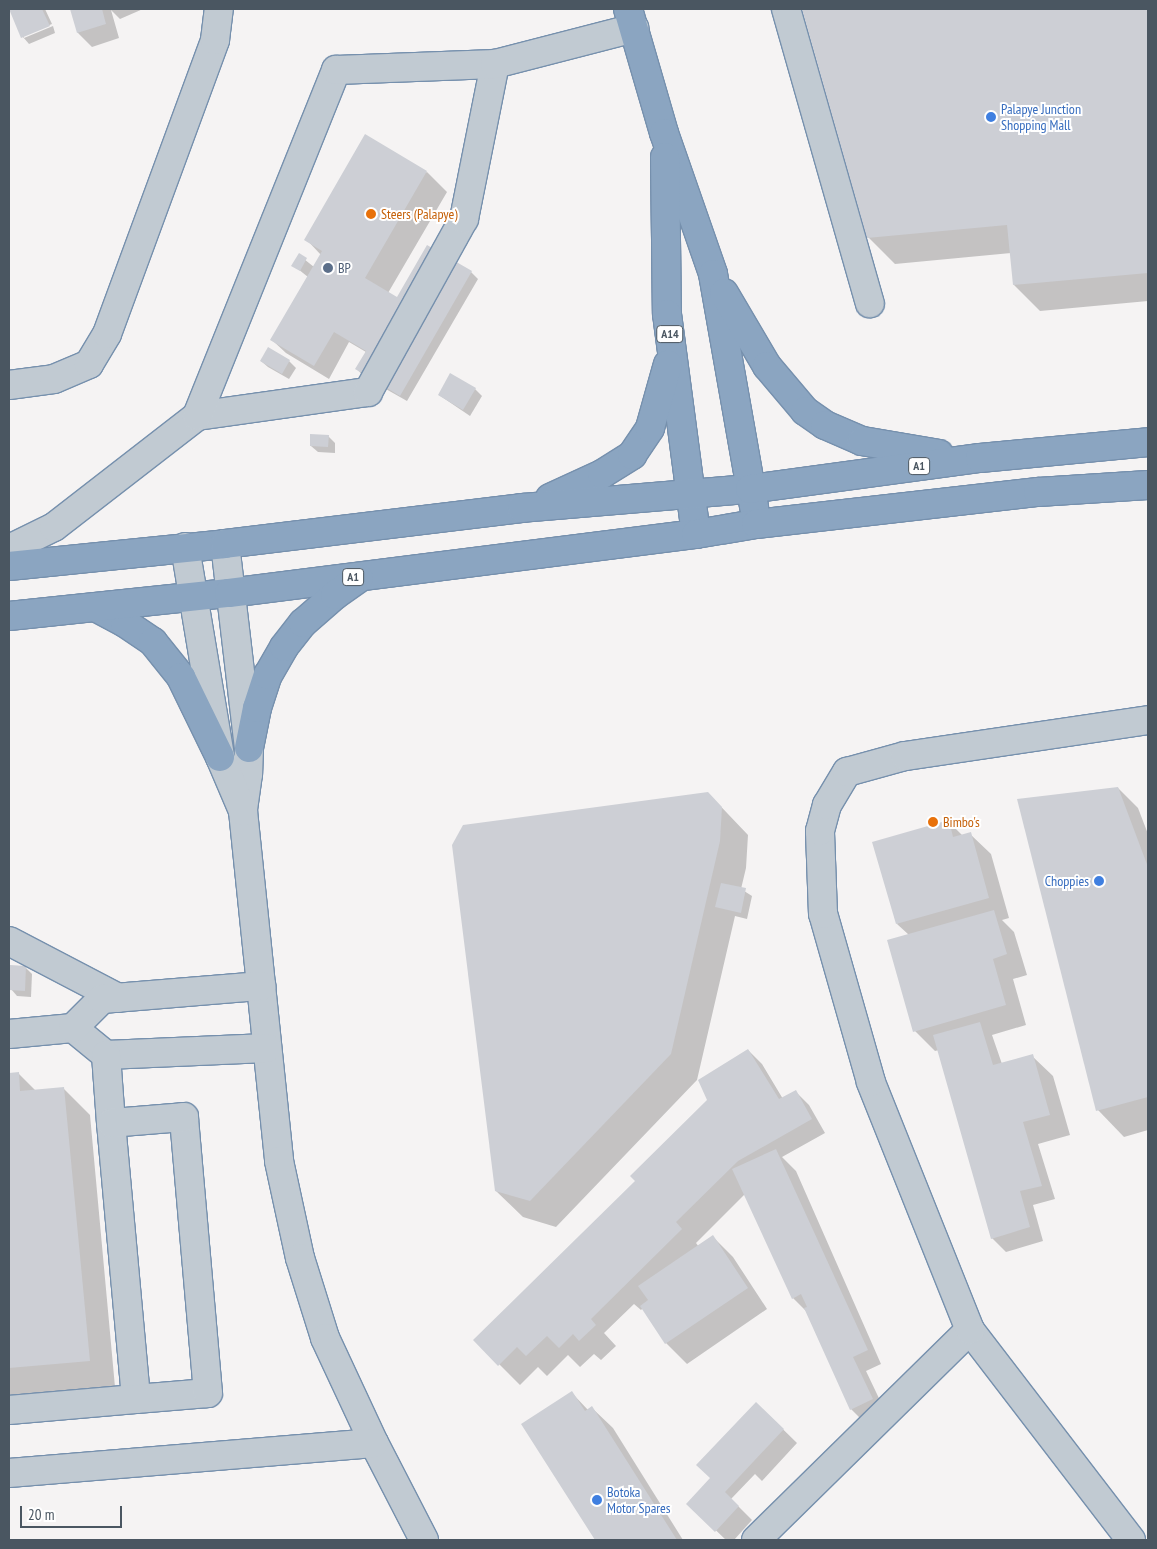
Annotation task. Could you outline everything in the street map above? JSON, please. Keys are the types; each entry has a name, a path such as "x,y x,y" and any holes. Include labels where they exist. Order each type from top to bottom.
{"highway":[{"name":"A14","path":"631,18 664,133 713,274 756,524"},
{"name":"A14","path":"664,133 667,314 696,534"},
{"path":"713,274 767,366 805,411 825,424 862,441 909,450 980,458"},
{"path":"522,508 571,490 602,474 632,455 650,428 663,388 671,348"},
{"name":"A1","path":"9,566 225,544 522,508 750,489 980,458 1148,442"},
{"name":"A1","path":"9,616 229,593 696,534 756,524 1038,492 1148,484"},
{"path":"249,748 256,708 268,675 284,648 303,623 335,595 362,576"},
{"path":"95,607 125,622 153,642 181,677 220,757"}],"street":[{"path":"9,384 54,379 89,364 107,334 215,40 219,9"},
{"path":"786,9 870,303"},
{"path":"197,416 336,70 495,64 631,18"},
{"path":"9,549 54,527 197,416 368,392 464,219 495,64"},
{"path":"225,544 229,593 249,748 243,811 279,1161 300,1258 325,1338 374,1443 424,1540"},
{"path":"185,547 220,757 243,811"},
{"path":"1131,1540 970,1330 871,1082 824,914 820,831 827,804 847,772 905,756 1148,720"},
{"path":"9,941 118,998"},
{"path":"9,1034 73,1028 102,1000 261,986"},
{"path":"73,1028 106,1056 267,1048"},
{"path":"106,1056 136,1399"},
{"path":"9,1410 208,1393 184,1117 111,1123"},
{"path":"756,1540 970,1330"},
{"path":"9,1473 374,1443"}],"building":[{"path":"9,9 42,9 50,26 21,38"},
{"path":"70,9 102,9 106,24 77,33"},
{"name":"Palapye Junction Shopping Mall","path":"802,9 1148,9 1148,273 1013,285 1007,225 867,238"},
{"path":"365,134 427,171 365,278 397,297 427,245 472,271 400,396 355,369 366,351 334,332 314,366 270,340 322,251 304,240"},
{"path":"299,253 307,258 300,271 291,266"},
{"path":"268,347 290,360 282,374 260,361"},
{"path":"450,373 476,388 463,410 438,395"},
{"path":"310,434 329,435 328,447 310,446"},
{"path":"1118,787 1148,867 1148,1097 1096,1111 1017,799"},
{"path":"708,792 722,807 720,841 671,1054 530,1201 495,1191 452,845 463,825"},
{"path":"949,820 953,837 971,832 989,898 896,924 872,842"},
{"path":"721,883 746,888 741,913 715,907"},
{"path":"994,910 1007,954 993,959 1006,1005 913,1032 887,940"},
{"path":"10,965 26,966 25,991 9,990"},
{"path":"980,1022 993,1065 1033,1054 1050,1115 1023,1122 1042,1186 1020,1191 1030,1227 991,1239 933,1035"},
{"path":"748,1049 779,1099 796,1090 812,1119 738,1161 676,1222 682,1229 591,1319 596,1325 579,1341 573,1334 559,1348 547,1336 526,1356 517,1347 498,1366 473,1340 635,1181 630,1176 707,1100 698,1080"},
{"path":"19,1072 20,1091 64,1087 90,1361 9,1368 9,1073"},
{"path":"776,1149 868,1350 853,1357 873,1399 850,1410 804,1308 807,1307 801,1294 792,1299 732,1169"},
{"path":"713,1235 748,1288 665,1344 640,1306 648,1300 638,1286"},
{"path":"572,1391 585,1411 592,1406 677,1540 595,1540 521,1424"},
{"path":"756,1402 784,1429 725,1492 739,1506 715,1532 686,1504 710,1478 696,1465"}],"place":[{"name":"Palapye Junction Shopping Mall","path":"991,117"},
{"name":"Steers (Palapye)","path":"371,214"},
{"name":"BP","path":"328,268"},
{"name":"Bimbo's","path":"933,822"},
{"name":"Choppies","path":"1099,881"},
{"name":"Botoka Motor Spares","path":"597,1500"}]}
